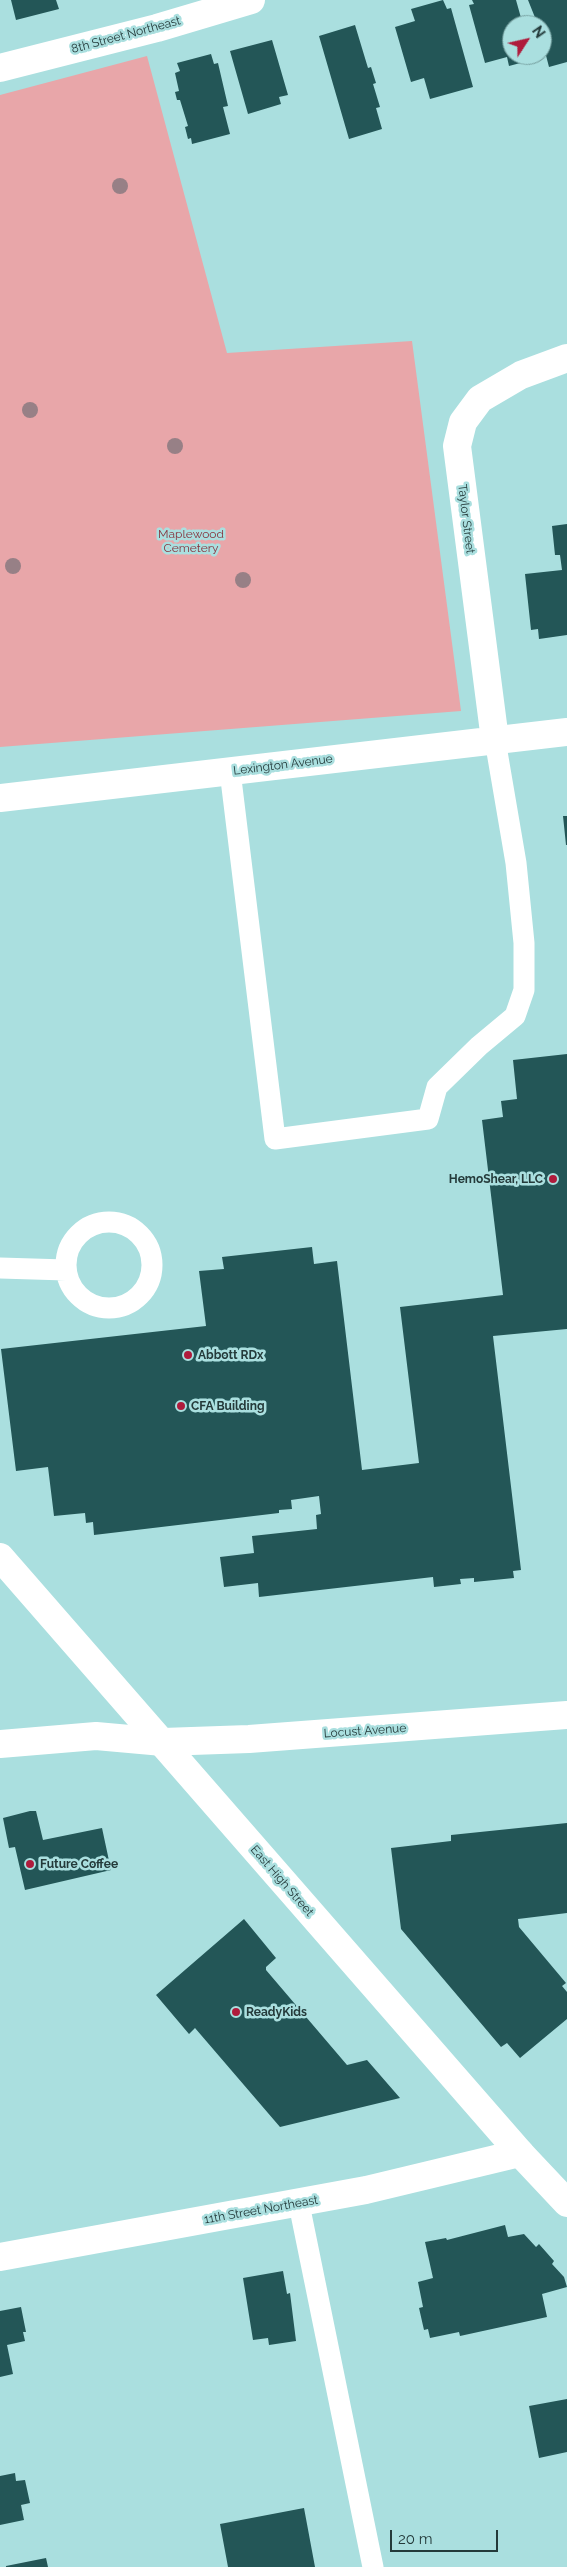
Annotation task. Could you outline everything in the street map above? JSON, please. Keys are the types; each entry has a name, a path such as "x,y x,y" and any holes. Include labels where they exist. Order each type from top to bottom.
{"street":[{"name":"8th Street Northeast","path":"0,68 157,28 238,2"},
{"name":"Taylor Street","path":"495,740 457,446 462,422 480,399 522,375 567,358"},
{"name":"Lexington Avenue","path":"0,798 567,732"},
{"name":"East High Street","path":"0,1557 520,2153 567,2203"},
{"name":"Locust Avenue","path":"0,1744 96,1736 163,1742 250,1739 567,1715"},
{"name":"11th Street Northeast","path":"0,2257 299,2204 520,2153"}],"lane":[{"path":"230,771 275,1139 428,1119 437,1087 479,1046 515,1016 524,990 524,943 516,862 495,740"},
{"path":"105,1222 118,1223 131,1228 142,1237 148,1249 151,1262 150,1276 144,1289 134,1299 121,1306 106,1308 92,1304 79,1296 70,1284 66,1270 66,1256 71,1243 91,1225 105,1222"},
{"path":"0,1268 66,1270"},
{"path":"299,2204 373,2567"}],"green space":[{"name":"Maplewood Cemetery","path":"147,56 227,353 412,341 461,711 0,747 0,95"}],"building":[{"path":"11,0 56,0 59,9 16,20"},
{"path":"443,0 447,9 451,8 473,87 430,99 424,78 411,82 395,27 415,21 411,9"},
{"path":"472,0 516,0 520,15 502,15 502,58 485,63 469,5 474,4"},
{"path":"528,0 567,0 567,62 549,67 548,65 552,65 552,15 534,15"},
{"path":"355,25 368,68 371,67 376,83 373,84 380,107 376,108 382,129 349,139 319,36"},
{"path":"272,40 288,95 279,97 281,104 248,114 230,51"},
{"path":"211,54 214,64 218,63 228,106 223,107 230,134 192,144 191,138 188,139 185,127 188,126 180,100 177,100 175,92 179,91 175,73 180,71 177,63"},
{"path":"567,524 567,635 539,639 538,629 531,630 525,574 562,570 560,555 555,555 552,526"},
{"path":"563,816 567,816 567,845 566,845"},
{"name":"CFA Building","path":"567,1054 567,1329 493,1336 521,1570 513,1571 514,1578 474,1582 474,1578 460,1579 461,1584 434,1587 433,1577 259,1597 258,1583 224,1587 220,1557 254,1553 252,1536 317,1529 316,1515 321,1514 319,1496 291,1500 292,1509 279,1510 279,1513 94,1535 93,1522 86,1523 85,1513 54,1516 48,1467 16,1471 1,1349 206,1326 199,1271 224,1269 222,1257 312,1247 314,1264 337,1261 362,1470 419,1463 400,1307 503,1295 482,1120 503,1117 501,1101 517,1099 513,1060"},
{"path":"36,1811 43,1840 102,1828 111,1870 25,1890 15,1847 9,1848 3,1818"},
{"path":"567,1823 567,1913 518,1919 519,1927 566,1983 562,1986 567,1992 567,2019 520,2058 507,2043 501,2047 401,1929 391,1848 451,1841 451,1835"},
{"name":"ReadyKids","path":"244,1919 276,1958 266,1967 266,1970 347,2065 367,2060 400,2098 280,2127 195,2028 189,2034 156,1995"},
{"path":"505,2225 508,2237 524,2234 536,2247 539,2244 554,2261 552,2264 564,2277 567,2287 542,2294 547,2317 460,2336 459,2332 430,2338 428,2329 424,2330 419,2308 423,2307 418,2282 433,2278 425,2242 446,2238 447,2240"},
{"path":"283,2271 287,2294 290,2293 296,2341 269,2345 268,2338 253,2340 243,2278"},
{"path":"21,2307 26,2332 23,2332 25,2341 7,2345 13,2374 0,2377 0,2311"},
{"path":"567,2399 567,2452 539,2458 529,2406"},
{"path":"15,2473 16,2481 25,2480 30,2503 21,2505 24,2520 0,2525 0,2476"},
{"path":"304,2508 315,2567 228,2567 220,2524"},
{"path":"46,2558 48,2567 6,2567 6,2566"}],"place":[{"name":"HemoShear, LLC","path":"553,1179"},
{"name":"Abbott RDx","path":"188,1355"},
{"name":"CFA Building","path":"181,1406"},
{"name":"Future Coffee","path":"30,1864"},
{"name":"ReadyKids","path":"236,2012"}]}
